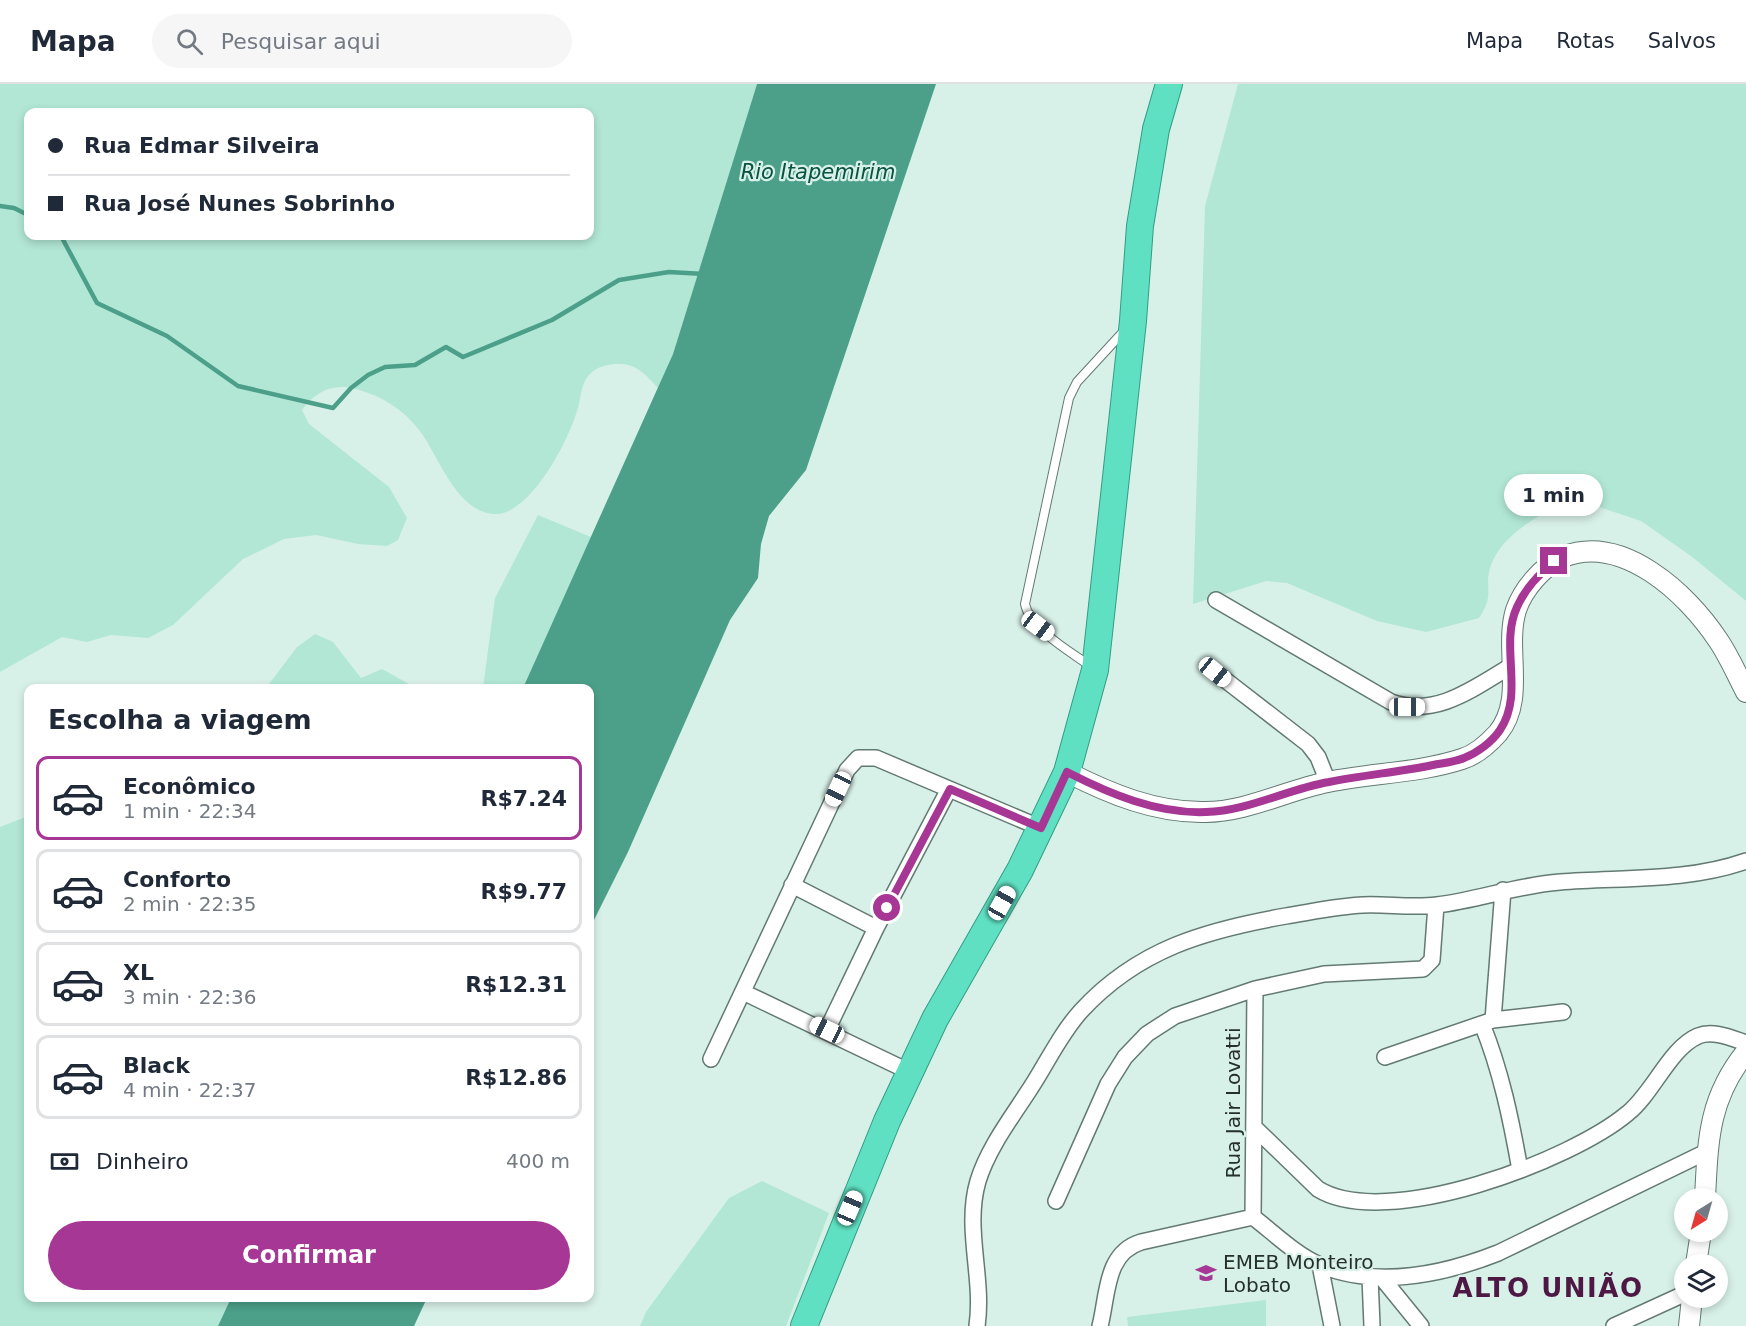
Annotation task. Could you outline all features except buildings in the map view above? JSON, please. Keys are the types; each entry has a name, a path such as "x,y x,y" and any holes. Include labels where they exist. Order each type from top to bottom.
{"highway":[{"path":"804,1326 850,1208 935,1019 1041,828 1067,772 1095,670 1133,321 1140,226 1156,129 1169,84"}],"street":[{"path":"1067,772 1135,802 1169,809 1206,812 1241,806 1328,782 1405,771 1464,759 1485,746 1510,714 1511,635 1516,608 1532,582 1554,561 1575,552 1601,550 1627,557 1690,605 1719,640 1746,692"},
{"path":"1216,600 1391,702 1407,707 1441,704 1470,691 1511,666"},
{"path":"1215,672 1308,744 1318,757 1328,782"},
{"path":"711,1059 847,770 858,758 876,758 1041,828"},
{"path":"827,1030 876,928 950,789"},
{"path":"977,1326 979,1287 972,1229 973,1203 979,1178 990,1154 1065,1030 1101,992 1130,970 1191,937 1361,905 1436,905 1503,890 1559,882 1707,873 1746,861"},
{"path":"792,885 876,928"},
{"path":"1503,890 1488,1022 1509,1104 1520,1170"},
{"path":"1056,1201 1108,1084 1125,1057 1147,1034 1175,1016 1255,989 1324,974 1423,969 1432,960 1436,905"},
{"name":"Rua Jair Lovatti","path":"1253,1217 1255,989"},
{"path":"743,992 827,1030 910,1072"},
{"path":"1385,1057 1488,1022 1563,1012"},
{"path":"1255,1128 1318,1190 1328,1196 1344,1200 1394,1202 1446,1193 1520,1170 1610,1128 1631,1111 1682,1047 1696,1037 1708,1033 1746,1043"},
{"path":"1706,1188 1711,1119 1721,1088 1746,1052"},
{"path":"1100,1326 1116,1259 1130,1245 1182,1231 1253,1217 1320,1265 1376,1278 1425,1275 1465,1266 1498,1253 1708,1151"},
{"path":"1320,1265 1332,1326"},
{"path":"1372,1326 1376,1278"},
{"path":"1376,1278 1421,1326"},
{"path":"1614,1326 1674,1299"},
{"path":"1689,1326 1691,1308"}],"lane":[{"path":"1095,670 1038,626 1027,612 1025,604 1069,398 1083,375 1133,321"}],"shaded area":[{"path":"0,84 757,84 673,354 658,388 640,371 628,365 613,364 592,372 584,383 571,427 555,459 545,476 520,504 507,512 493,514 480,511 458,493 427,441 414,423 400,410 375,396 356,389 332,388 319,393 302,410 309,424 389,487 407,518 398,540 387,546 358,544 316,535 284,539 243,559 173,625 148,638 111,635 87,642 62,637 0,672"},
{"path":"1238,84 1746,84 1746,601 1691,556 1641,521 1572,498 1549,510 1515,533 1497,553 1489,573 1487,602 1479,618 1426,632 1377,621 1287,583 1266,581 1193,604 1205,206"},
{"path":"538,515 591,537 525,684 484,684 495,598"},
{"path":"315,634 333,642 361,678 382,669 409,684 269,684 297,647"},
{"path":"24,818 24,1302 229,1302 218,1326 0,1326 0,827"},
{"path":"762,1181 829,1213 786,1326 640,1326 646,1312 729,1198"},
{"path":"1266,1300 1266,1326 1128,1326 1127,1317"}],"water":[{"name":"Rio Itapemirim","path":"757,84 936,84 806,470 769,516 761,544 758,578 730,620 628,852 594,920 594,684 525,684 673,354"},
{"path":"229,1302 425,1302 414,1326 218,1326"}],"waterway":[{"path":"0,206 14,208 24,213"},
{"path":"63,240 97,303 167,336 238,386 333,408 351,388 368,375 385,367 415,365 446,347 463,357 552,320 619,280 669,272 704,274"}],"place":[{"name":"EMEB Monteiro Lobato","path":"1206,1273"}],"district":[{"name":"ALTO UNIÃO","path":"1548,1288"}],"route":[{"path":"887,908 950,789 1041,828 1067,772 1096,787 1135,802 1169,809 1206,812 1241,806 1328,782 1405,771 1464,759 1485,746 1510,714 1511,635 1516,608 1532,582 1554,561"}]}
